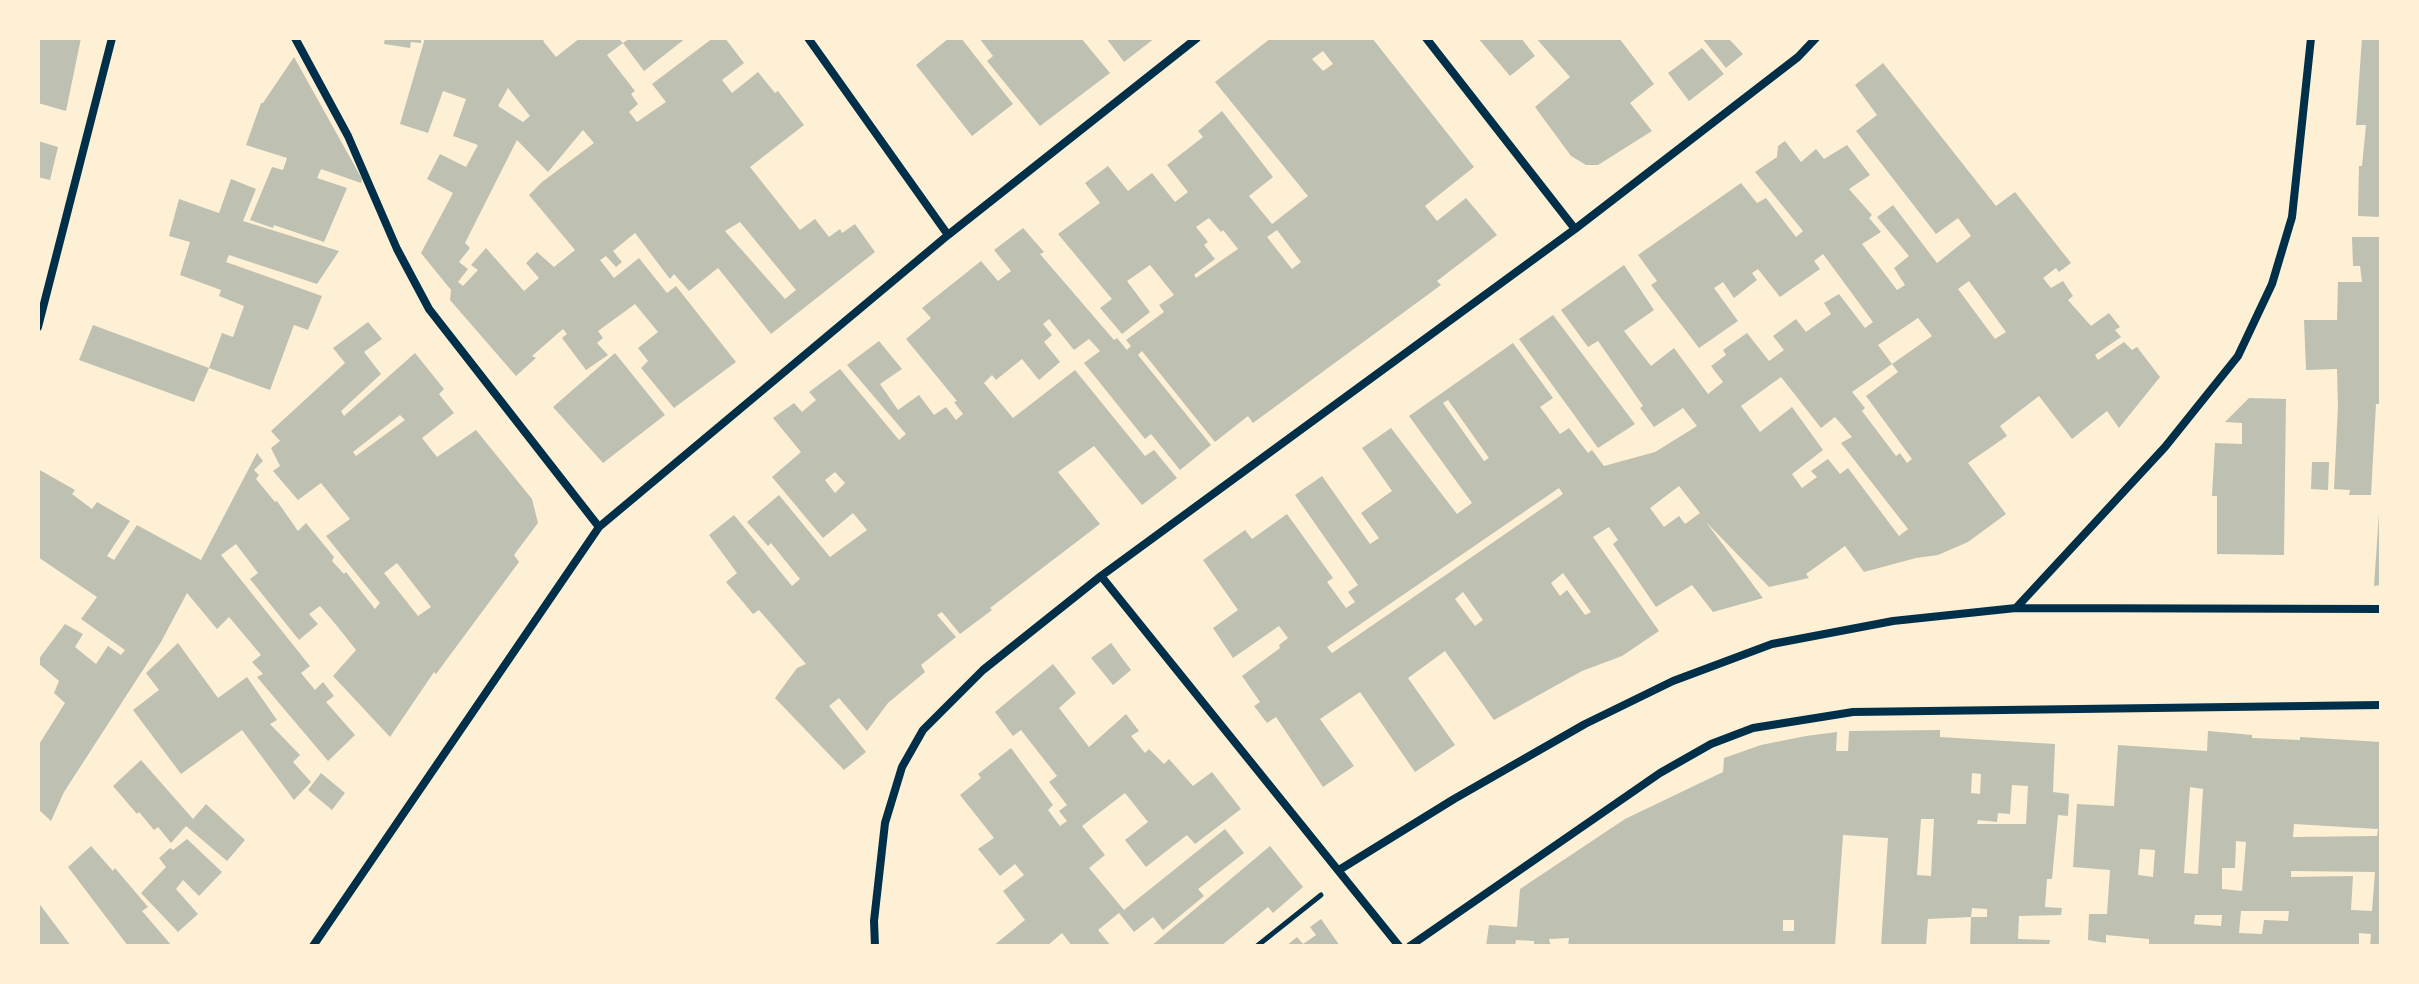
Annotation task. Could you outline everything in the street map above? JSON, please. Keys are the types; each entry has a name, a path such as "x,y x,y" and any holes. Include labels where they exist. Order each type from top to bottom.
{"street":[{"path":"38,327 112,38"},
{"path":"295,38 348,136 397,249 429,309 599,527"},
{"path":"808,38 948,235"},
{"path":"313,946 599,527 948,235 1197,38"},
{"path":"1426,38 1575,229"},
{"path":"875,946 874,921 885,823 902,767 923,730 983,670 1101,576 1575,229 1798,57 1816,38"},
{"path":"2016,608 2165,447 2238,356 2272,284 2292,217 2311,38"},
{"path":"1101,576 1399,946"},
{"path":"1341,874 1454,799 1572,731 1673,681 1772,644 1893,621 2016,608 2381,609"},
{"path":"1410,946 1660,773 1711,744 1753,728 1853,712 2381,705"}],"path":[{"path":"1257,946 1341,874"}],"building":[{"path":"38,38 81,38 66,111 38,103"},
{"path":"385,38 421,38 421,43 411,42 410,48 384,44"},
{"path":"425,38 547,38 543,41 556,57 580,38 618,38 623,43 607,55 635,91 631,94 638,104 629,112 637,122 666,102 652,84 713,38 725,38 744,63 722,80 732,93 758,72 775,93 778,91 804,125 750,167 800,230 815,219 829,237 855,224 875,252 771,334 718,268 689,291 674,274 670,279 635,233 613,251 622,262 616,267 606,256 600,260 614,278 639,258 667,293 676,286 736,362 674,408 641,368 648,361 638,348 658,332 635,304 598,331 603,338 597,343 608,355 586,370 562,338 567,334 563,329 532,356 536,358 516,376 450,300 451,290 421,253 453,193 427,179 440,154 466,167 478,145 453,136 466,99 443,91 428,133 400,124","holes":["508,88 530,116 523,122 498,106","583,130 594,143 529,195 575,250 554,267 537,252 526,263 539,278 524,291 486,248 471,265 478,270 463,286 458,282 468,269 459,262 470,248 465,243 517,140 548,172","740,222 796,290 785,299 725,231"]},
{"path":"630,38 686,38 644,71 623,43"},
{"path":"949,38 961,38 1013,104 972,136 916,65"},
{"path":"979,38 1081,38 1110,73 1040,126 987,61 993,56"},
{"path":"1106,38 1155,38 1124,62"},
{"path":"1271,38 1372,38 1474,167 1425,206 1437,221 1466,198 1497,235 1437,281 1441,285 1253,423 1248,416 1215,442 1142,351 1138,355 1211,445 1180,470 1151,434 1145,439 1084,363 1100,351 1089,339 1074,350 1049,319 1043,324 1052,335 1044,342 1060,362 1039,380 1022,359 996,380 992,375 984,383 1013,418 1075,370 1145,456 1154,450 1177,478 1142,505 1094,446 1058,472 1100,524 960,634 942,612 937,615 956,637 921,665 925,672 888,703 867,731 839,698 829,706 866,752 844,770 775,698 797,668 806,664 759,610 753,614 726,582 737,573 709,535 734,515 792,586 800,579 771,543 768,546 747,522 779,495 830,557 867,530 853,513 823,538 772,477 801,452 773,418 794,403 802,412 816,400 809,392 840,369 899,440 906,434 847,365 879,341 902,369 880,384 898,410 919,395 934,415 946,407 956,420 963,414 954,402 957,401 906,339 931,318 922,308 981,261 998,281 1011,271 994,250 1023,228 1044,252 1040,254 1114,340 1117,338 1127,350 1131,346 1126,340 1164,312 1159,305 1174,295 1150,265 1127,281 1150,312 1122,334 1100,308 1112,299 1058,234 1100,203 1085,183 1108,166 1128,191 1152,173 1175,202 1188,192 1167,165 1203,137 1198,131 1222,111 1273,177 1249,196 1272,224 1308,196 1215,82","holes":["1323,51 1333,64 1323,71 1312,59","1209,218 1238,249 1196,278 1194,275 1215,259 1204,245 1208,242 1196,227","1277,230 1301,262 1292,269 1267,237","835,472 845,483 835,493 825,480"]},
{"path":"1478,38 1521,38 1535,56 1510,76"},
{"path":"1536,38 1619,38 1654,84 1630,103 1652,131 1598,165 1586,165 1571,156 1535,107 1570,77"},
{"path":"1702,38 1728,38 1743,54 1726,68"},
{"path":"2362,38 2381,38 2381,217 2358,216 2359,166 2362,166 2366,125 2356,125"},
{"path":"1702,48 1724,74 1689,101 1668,73"},
{"path":"294,57 362,179 361,183 321,169 317,178 347,188 324,242 250,220 272,167 283,170 287,158 246,145 261,103"},
{"path":"1883,63 1996,206 2015,192 2071,263 2059,272 2056,268 2043,278 2051,288 2063,281 2073,296 2068,300 2091,326 2109,313 2120,327 2115,330 2121,337 2095,355 2098,360 2124,342 2132,350 2137,347 2160,377 2119,428 2107,411 2072,439 2039,396 2000,426 2007,436 1968,463 2006,514 1968,542 1938,555 1864,572 1845,546 1806,574 1809,578 1769,587 1706,522 1763,598 1713,612 1692,585 1656,607 1613,544 1618,540 1609,527 1593,537 1659,631 1622,656 1582,671 1494,720 1445,651 1408,678 1455,745 1415,772 1360,692 1320,719 1354,766 1323,787 1276,717 1267,723 1254,706 1260,702 1242,676 1280,648 1279,645 1288,638 1279,626 1233,658 1213,628 1238,610 1203,560 1245,530 1252,539 1287,514 1333,578 1327,582 1346,608 1355,602 1348,592 1358,585 1295,495 1322,476 1370,544 1379,538 1361,513 1392,491 1362,448 1391,428 1457,514 1472,503 1409,416 1513,343 1553,398 1540,407 1560,434 1569,428 1588,453 1592,450 1604,466 1655,452 1697,426 1683,408 1654,427 1598,341 1588,347 1561,310 1624,265 1654,310 1624,331 1651,366 1674,348 1708,394 1723,382 1711,366 1726,355 1723,350 1747,333 1769,361 1784,350 1773,336 1796,319 1806,332 1831,314 1824,303 1839,294 1865,328 1873,322 1823,254 1814,261 1820,269 1780,297 1758,269 1752,273 1757,280 1734,298 1723,282 1714,288 1738,321 1699,348 1651,285 1657,281 1638,255 1741,183 1757,203 1766,198 1796,237 1803,231 1755,172 1777,157 1778,146 1785,141 1801,162 1816,149 1824,159 1847,145 1870,175 1849,189 1872,215 1869,218 1881,232 1862,244 1897,290 1905,285 1894,268 1909,256 1877,217 1893,205 1937,263 1971,236 1958,218 1936,234 1856,131 1877,115 1855,85","holes":["1969,281 2006,332 1995,339 1958,289","1918,318 1932,336 1892,364 1878,345","1892,364 1898,372 1866,396 1912,459 1907,463 1900,453 1896,456 1862,411 1865,408 1852,392","1781,377 1821,428 1835,417 1852,437 1841,443 1908,529 1899,536 1848,468 1840,474 1828,459 1811,471 1817,477 1802,488 1792,474 1823,450 1792,407 1760,432 1741,406","1448,400 1489,458 1484,461 1443,403","1679,486 1700,513 1685,524 1679,516 1664,527 1650,508","1559,488 1563,494 1332,653 1327,647","1563,573 1591,612 1585,615 1567,590 1560,596 1551,583","1463,592 1483,620 1475,626 1455,599"]},
{"path":"38,141 58,147 50,180 38,177"},
{"path":"231,179 256,189 243,221 339,251 317,284 229,255 226,262 322,296 308,330 294,325 270,390 209,368 222,333 233,337 244,306 219,296 221,290 180,275 190,242 169,236 179,199 219,213"},
{"path":"2352,237 2381,237 2381,404 2376,404 2371,495 2349,495 2350,490 2334,489 2337,369 2306,370 2304,320 2337,320 2338,282 2362,282 2360,266 2353,266"},
{"path":"1553,315 1635,424 1598,448 1519,339"},
{"path":"368,322 382,339 364,352 381,374 341,411 344,416 415,353 444,389 439,394 454,413 422,438 437,457 476,430 532,499 538,523 514,555 519,562 436,674 434,672 390,737 333,676 356,650 337,626 320,606 309,614 318,624 299,640 250,579 258,573 236,544 221,555 310,666 301,673 315,690 323,682 334,696 326,702 355,735 328,761 257,677 263,674 252,662 261,655 229,617 217,629 187,593 161,642 64,792 51,821 38,809 38,746 65,703 54,693 59,681 38,660 65,624 83,634 75,647 96,664 108,646 121,655 125,650 81,619 97,597 38,557 38,469 75,490 72,494 92,509 97,502 130,521 107,556 114,560 137,525 201,560 257,453 263,461 254,470 259,475 256,479 277,501 298,531 306,523 334,557 332,561 344,574 346,572 375,609 380,603 326,536 350,519 321,483 298,500 273,471 280,466 271,448 280,441 271,431 345,363 333,348","holes":["400,415 405,420 356,456 353,452","397,563 431,607 418,616 384,573"]},
{"path":"93,325 209,368 194,402 79,360"},
{"path":"615,353 665,415 603,463 553,407"},
{"path":"2249,398 2286,399 2284,555 2217,554 2217,496 2212,496 2215,443 2242,444 2242,423 2225,422"},
{"path":"2312,462 2329,462 2328,490 2311,489"},
{"path":"2379,513 2381,585 2374,586"},
{"path":"178,643 218,698 247,677 277,720 270,724 300,755 293,762 311,782 294,800 242,730 181,774 133,710 159,690 146,673"},
{"path":"1111,643 1131,670 1113,685 1091,658"},
{"path":"1053,664 1076,693 1059,708 1089,747 1126,714 1139,731 1131,736 1145,753 1149,749 1164,764 1169,759 1193,786 1212,772 1241,809 1195,844 1187,835 1146,867 1125,840 1148,822 1125,793 1082,826 1105,855 1089,868 1124,910 1225,829 1244,853 1198,889 1204,896 1163,930 1153,917 1134,932 1119,913 1098,930 1111,946 1072,946 1062,933 1047,946 993,946 1025,920 1003,891 1024,875 1015,864 1000,876 978,849 994,838 960,795 981,778 978,774 1011,748 1053,805 1048,810 1060,826 1067,821 1059,811 1067,805 1049,782 1057,776 1021,730 1013,736 995,712"},
{"path":"1940,730 1940,737 2055,744 2053,792 2069,794 2068,816 2058,815 2052,879 2047,879 2045,907 2062,908 2061,915 2019,916 2018,939 2050,940 2049,946 1970,946 1971,917 1928,919 1926,946 1881,946 1888,838 1843,835 1835,946 1568,946 1569,938 1549,939 1551,946 1534,946 1534,941 1516,940 1515,946 1486,946 1489,925 1517,927 1520,889 1625,819 1723,772 1724,758 1761,745 1837,732 1836,751 1848,751 1849,731","holes":["1972,773 1981,774 1980,794 1971,793","2012,785 2028,786 2026,824 1977,824 1978,820 1997,822 1998,813 2010,814","1921,819 1934,819 1931,876 1917,875","1972,908 1987,909 1987,917 1971,917","1783,920 1794,920 1794,931 1783,931"]},
{"path":"2208,731 2252,735 2252,738 2300,740 2300,737 2381,742 2381,946 2370,946 2371,934 2359,933 2359,946 2149,946 2149,939 2106,935 2106,943 2088,940 2089,914 2107,914 2110,870 2073,867 2077,804 2114,806 2118,745 2207,751","holes":["2190,787 2203,789 2198,874 2184,873","2294,824 2378,829 2377,836 2293,837","2236,841 2246,842 2242,891 2222,889 2222,868 2235,868","2140,849 2155,850 2153,877 2138,875","2291,871 2375,872 2372,911 2351,910 2353,876 2291,877","2241,911 2289,911 2288,921 2264,920 2262,934 2239,933","2195,915 2222,915 2221,926 2194,924"]},
{"path":"141,760 193,819 206,804 245,840 227,861 186,826 171,843 158,827 154,830 139,812 137,814 113,786"},
{"path":"321,773 345,793 332,810 308,790"},
{"path":"187,839 222,872 199,896 183,880 176,889 198,914 178,932 141,893 166,867 159,858"},
{"path":"91,846 113,871 115,868 148,907 142,911 172,946 128,946 68,867"},
{"path":"1270,846 1303,887 1273,913 1268,907 1221,946 1151,946"},
{"path":"38,902 71,946 38,946"},
{"path":"1321,919 1340,946 1286,946 1297,937 1303,944 1316,935 1310,927"}]}
